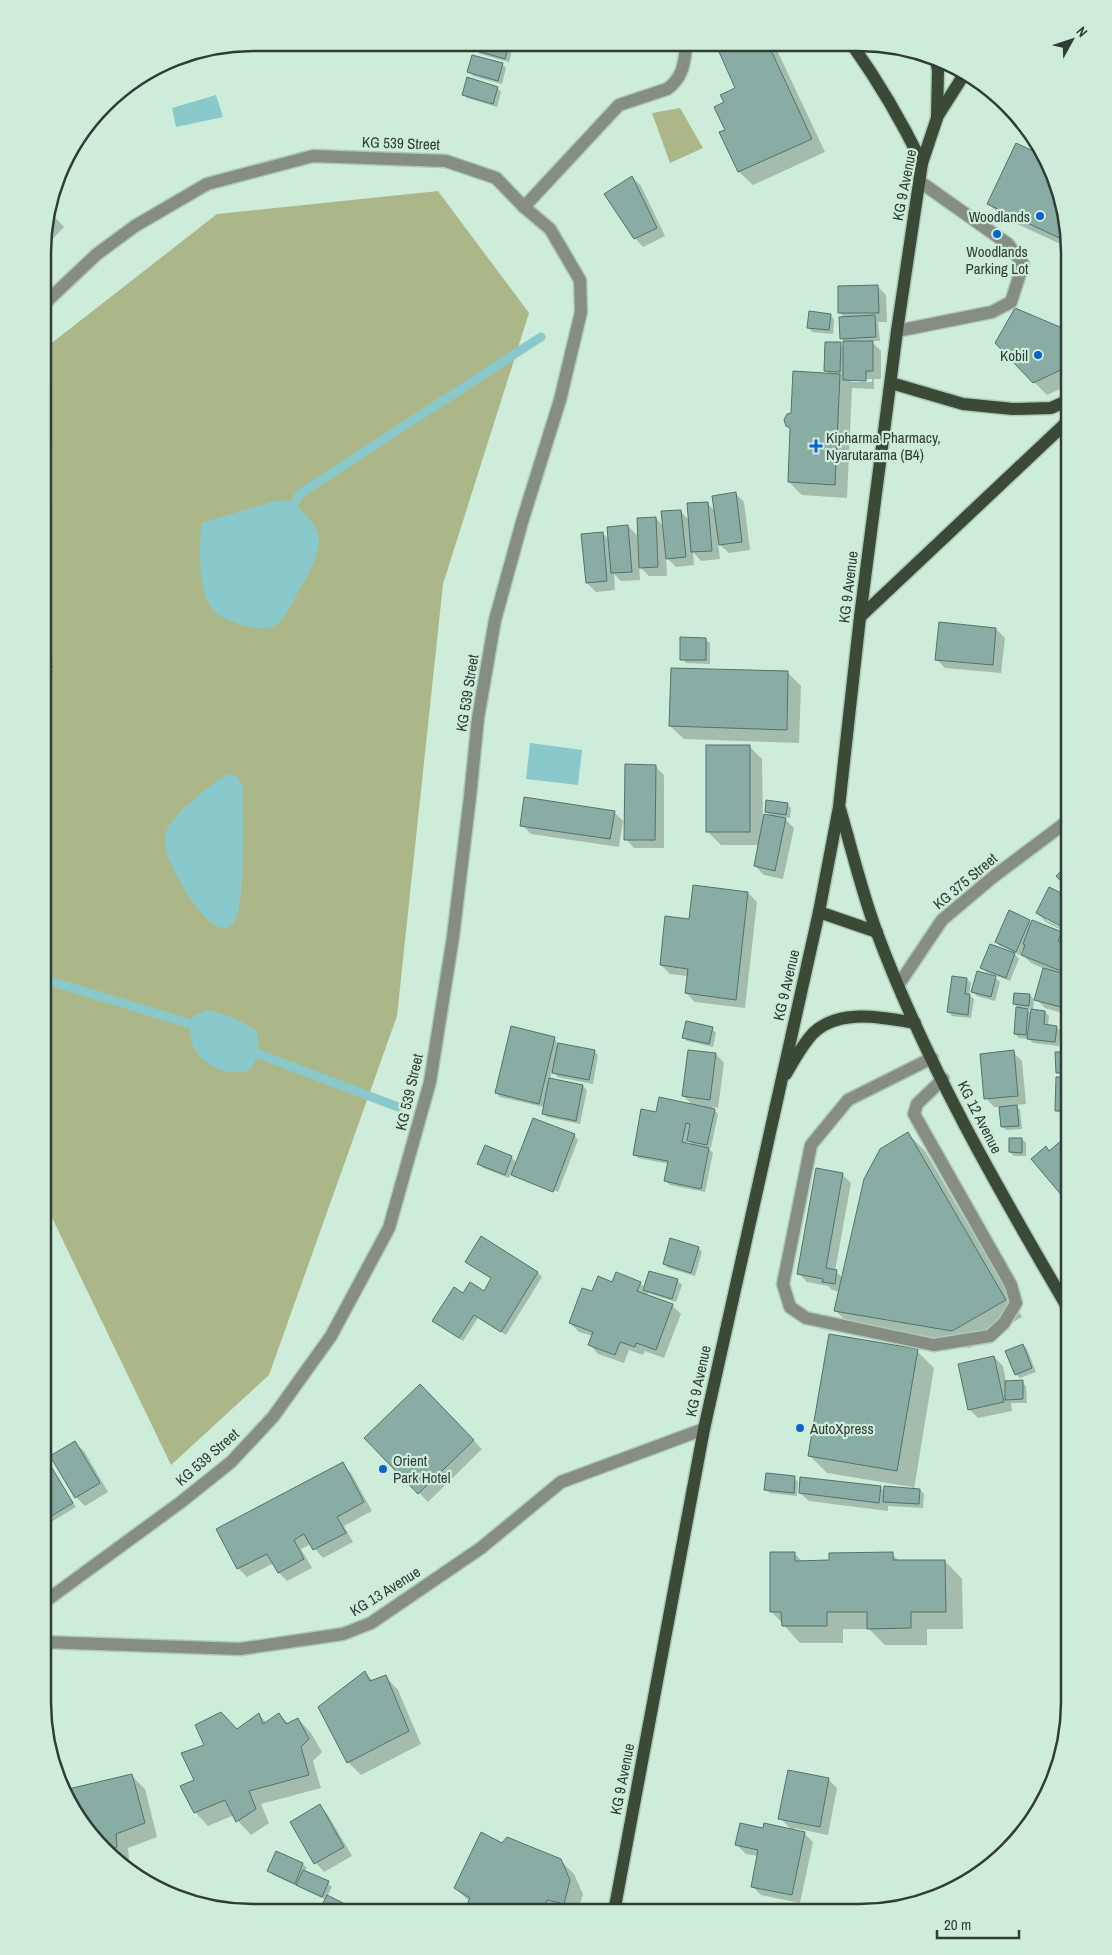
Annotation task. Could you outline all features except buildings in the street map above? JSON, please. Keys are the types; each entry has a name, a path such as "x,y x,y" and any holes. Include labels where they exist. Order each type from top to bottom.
{"main road":[{"path":"857,51 900,118 922,164"},
{"name":"KG 9 Avenue","path":"615,1904 704,1429 819,912 839,807 860,617 892,383 897,331 922,164 937,118 937,68"},
{"path":"937,118 961,79"},
{"path":"892,383 963,404 1005,408 1051,408 1061,404"},
{"path":"860,617 1061,428"},
{"name":"KG 12 Avenue","path":"839,807 877,932 915,1023 974,1142 1061,1296"},
{"path":"819,912 877,932"},
{"path":"781,1080 810,1037 830,1022 850,1017 887,1018 915,1023"}],"street":[{"path":"524,207 619,105 667,89 673,85 679,78 685,61 686,51"},
{"name":"KG 539 Street","path":"51,297 97,254 135,226 206,184 313,156 446,161 496,178 524,207 550,229 580,280 581,312 560,400 522,522 495,620 478,718 454,928 430,1082 389,1228 331,1336 273,1417 231,1462 181,1502 51,1596"},
{"path":"897,331 992,312 1011,302 1022,264 1008,244 919,180"},
{"name":"KG 375 Street","path":"899,984 942,920 993,877 1061,826"},
{"path":"932,1058 848,1100 811,1145 783,1284 790,1307 806,1318 934,1345 990,1336 1004,1323 1016,1303 1011,1285 914,1114 917,1104 943,1079"},
{"name":"KG 13 Avenue","path":"51,1642 240,1649 343,1634 371,1623 481,1548 561,1482 704,1429"}],"green space":[{"path":"680,108 703,148 670,163 652,113"},
{"path":"438,191 529,313 443,584 397,1016 269,1375 171,1465 51,1216 51,344 217,214"}],"water":[{"path":"216,95 223,117 176,127 172,108"},
{"path":"284,500 300,509 317,532 318,549 308,573 288,611 275,625 267,628 254,628 224,618 215,612 209,604 202,582 200,544 202,523 271,502"},
{"path":"530,743 582,750 578,785 526,779"},
{"path":"228,774 237,776 243,787 243,861 240,902 236,917 231,926 222,928 212,923 190,899 167,854 165,840 170,824 177,816 203,791"},
{"path":"207,1010 233,1018 257,1031 258,1047 256,1059 247,1071 235,1072 218,1069 210,1065 197,1053 190,1037 190,1025 193,1016"}],"waterway":[{"path":"294,503 301,493 541,337"},
{"path":"51,981 191,1024"},
{"path":"256,1053 398,1107"}],"place":[{"name":"Woodlands","path":"1040,216"},
{"name":"Woodlands Parking Lot","path":"997,234"},
{"name":"Kobil","path":"1038,355"},
{"name":"Kipharma Pharmacy, Nyarutarama (B4)","path":"816,446"},
{"name":"AutoXpress","path":"800,1428"},
{"name":"Orient Park Hotel","path":"383,1469"}]}
